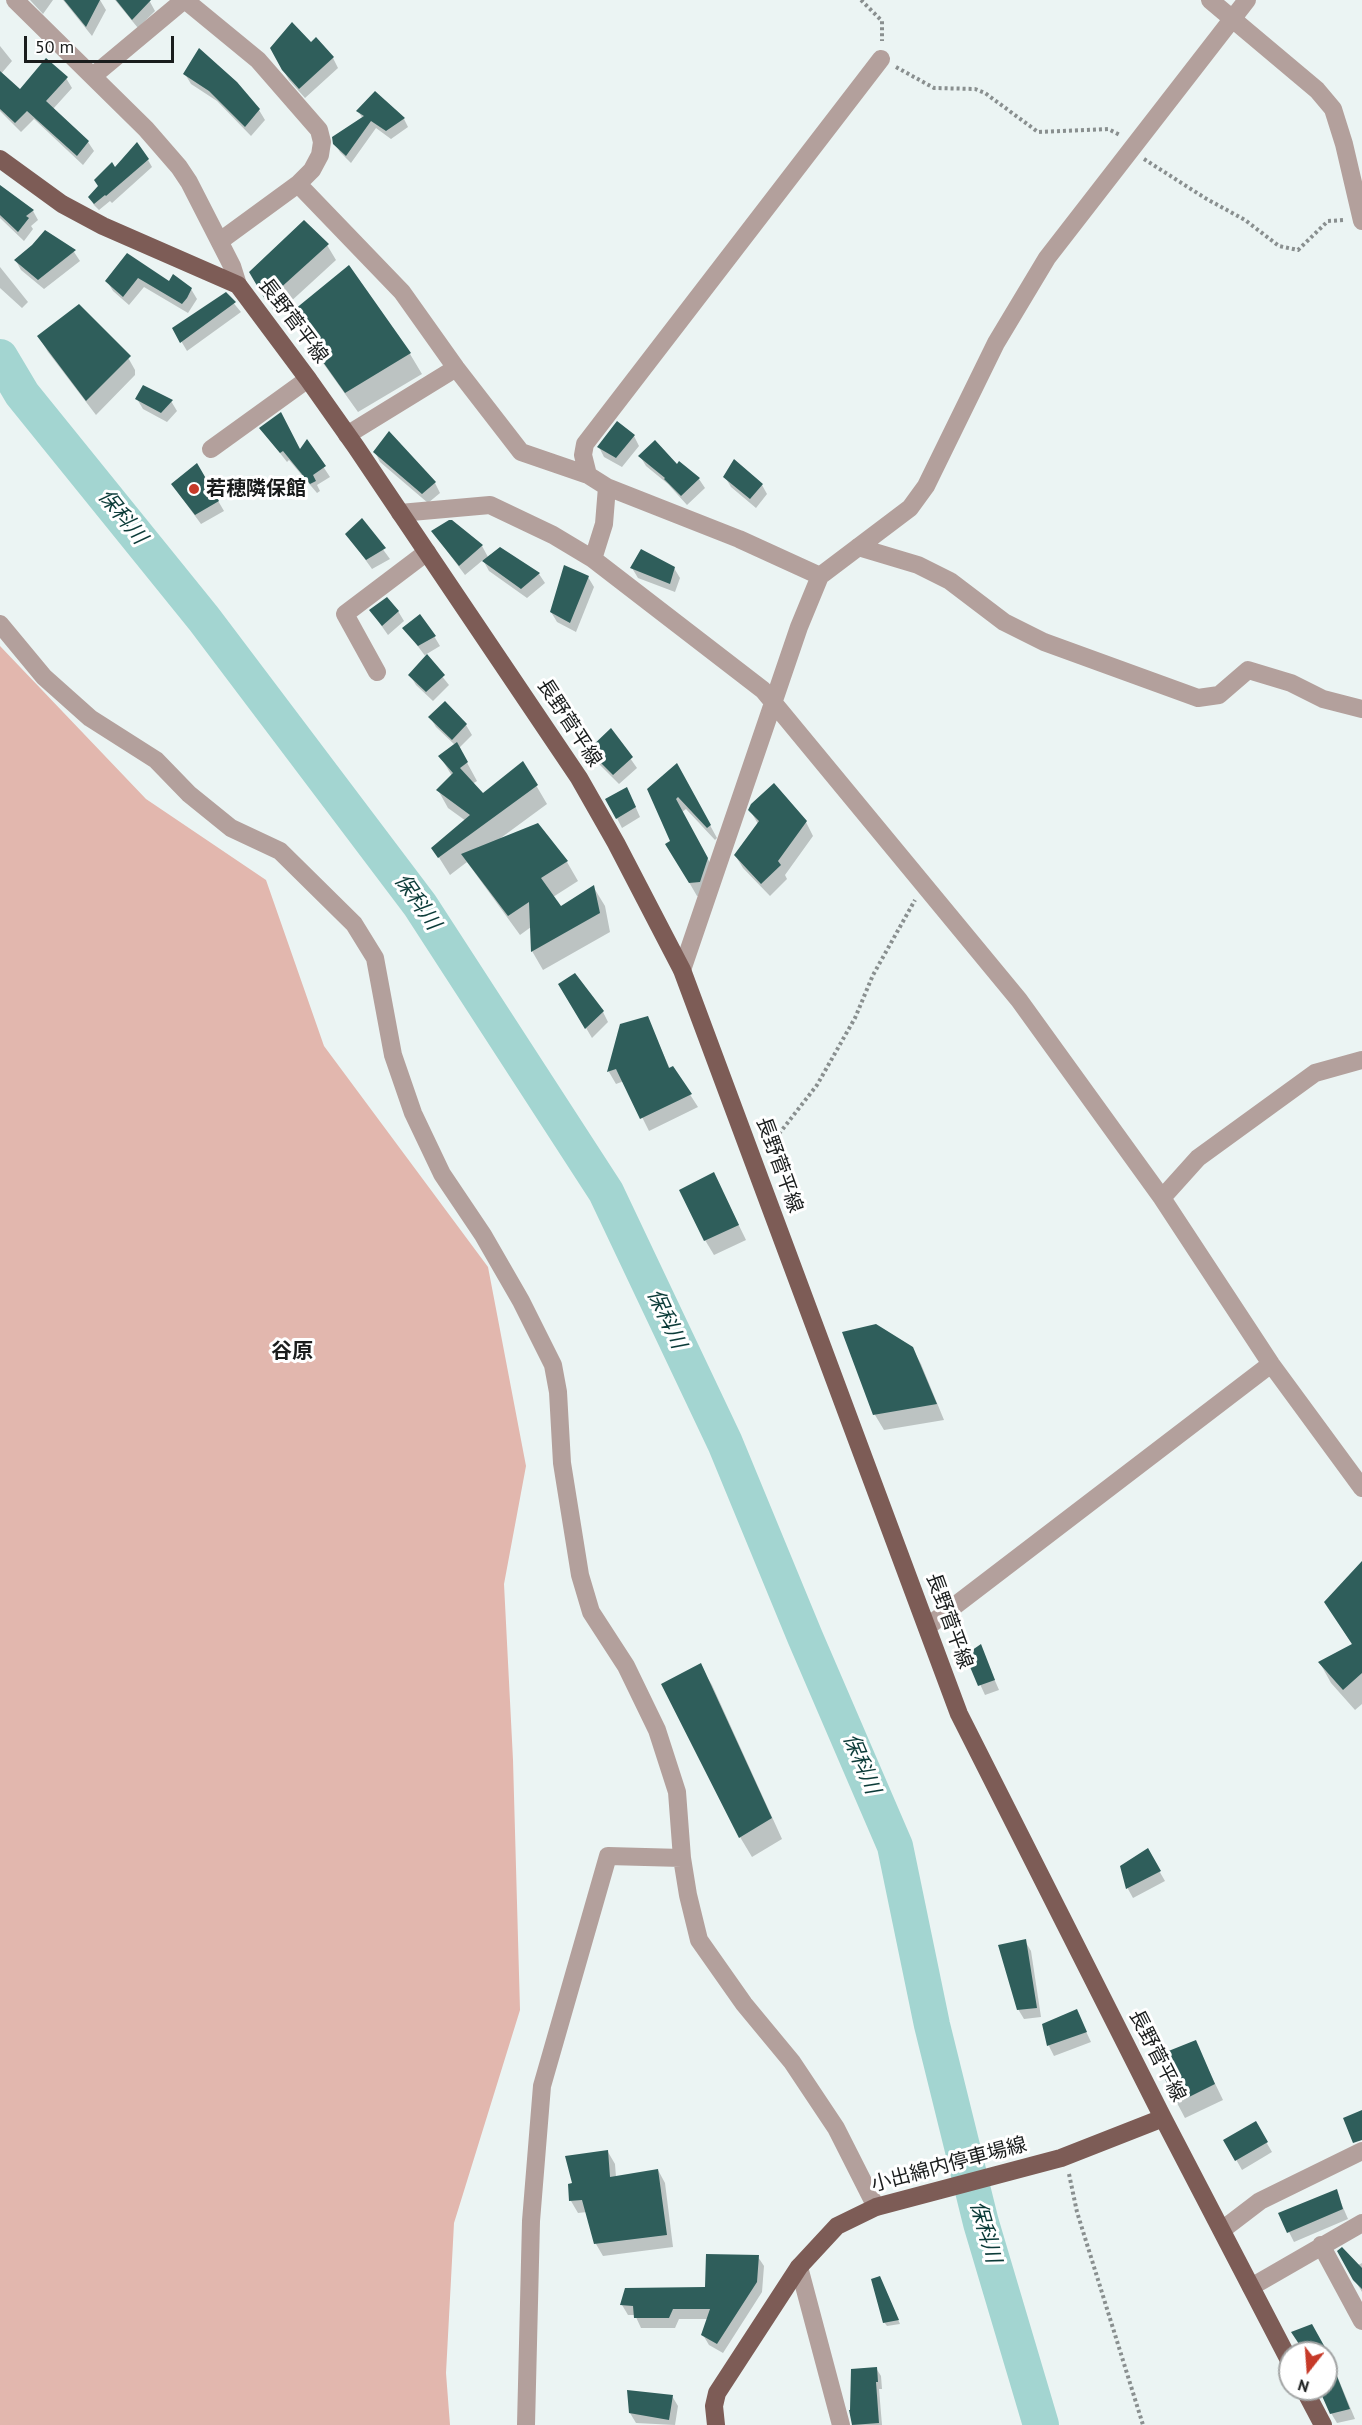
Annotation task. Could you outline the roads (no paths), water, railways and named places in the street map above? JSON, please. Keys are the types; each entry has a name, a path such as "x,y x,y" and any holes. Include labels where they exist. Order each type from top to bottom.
{"main road":[{"name":"長野菅平線","path":"0,159 62,204 103,226 238,285 347,435 579,778 616,843 682,970 959,1714 1163,2118 1279,2341"},
{"name":"小出綿内停車場線","path":"716,2425 714,2406 717,2393 799,2267 837,2226 876,2207 1063,2157 1163,2118"},
{"path":"1310,2401 1323,2425"}],"street":[{"path":"15,0 146,129 179,168 220,241 238,285"},
{"path":"93,76 184,0 258,60 319,130 322,142 320,155 312,170 298,184 220,241"},
{"path":"1210,0 1317,90 1333,109 1344,144 1361,220"},
{"path":"682,970 799,627 820,576 910,508 926,486 996,343 1047,258 1246,0"},
{"path":"588,475 584,455 585,444 881,59"},
{"path":"298,184 402,292 456,368 521,452 588,475 607,487 739,539 820,576"},
{"path":"347,435 456,368"},
{"path":"211,449 308,379"},
{"path":"593,559 604,524 607,487"},
{"path":"400,513 490,505 593,559 763,690 1019,1000 1162,1198 1271,1364 1362,1488"},
{"path":"858,547 918,565 950,581 1004,622 1044,642 1198,698 1219,695 1248,670 1291,683 1323,699 1362,709"},
{"path":"376,672 345,614 427,552"},
{"path":"0,624 44,677 90,718 156,760 189,795 231,828 280,851 354,924 375,958 393,1055 412,1113 442,1174 483,1235 521,1300 553,1365 558,1392 562,1463 580,1575 591,1612 626,1666 657,1730 677,1792 682,1858 688,1896 699,1940 744,2004 792,2062 820,2103 836,2128 876,2207"},
{"path":"1162,1198 1198,1158 1315,1073 1362,1060"},
{"path":"927,1627 1271,1364"},
{"path":"526,2425 531,2221 542,2086 608,1856 682,1858"},
{"path":"1222,2230 1260,2201 1362,2151"},
{"path":"1251,2287 1362,2223"},
{"path":"1321,2245 1362,2321"},
{"path":"799,2267 841,2425"}],"waterway":[{"name":"保科川","path":"0,357 22,394 204,619 420,905 606,1192 725,1443 895,1846 932,2025 981,2223 1041,2425"}],"place":[{"name":"若穂隣保館","path":"194,489"}],"district":[{"name":"谷原","path":"292,1352"}]}
